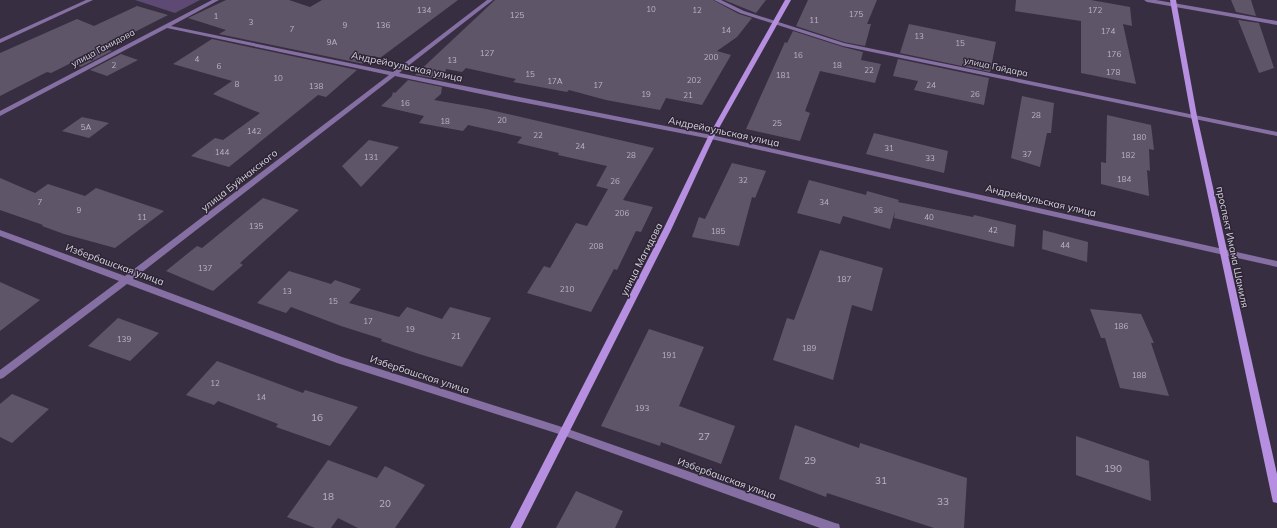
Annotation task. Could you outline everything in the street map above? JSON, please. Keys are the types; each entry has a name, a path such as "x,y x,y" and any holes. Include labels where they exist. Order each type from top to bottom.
{"main road":[{"name":"улица Магидова","path":"515,528 667,230 711,137 788,0"},
{"name":"проспект Имама Шамиля","path":"1174,2 1194,116 1225,252 1277,498"}],"street":[{"path":"0,41 90,0"},
{"name":"улица Гамидова","path":"0,114 216,0"},
{"name":"улица Буйнакского","path":"0,375 490,0"},
{"name":"улица Гайдара","path":"717,0 742,12 843,44 1277,134"},
{"path":"1147,0 1174,2 1277,24"},
{"name":"Андрейаульская улица","path":"165,26 508,98 711,137 1277,264"},
{"name":"Избербашская улица","path":"0,234 340,360 565,432 824,526 835,528"}],"shaded area":[{"path":"135,0 200,0 175,13"}],"building":[{"path":"226,0 289,0 310,7 322,0 458,0 380,58 374,56 364,64 219,34 226,30 188,18"},
{"path":"495,0 713,0 739,14 752,18 737,37 717,51 731,55 702,105 666,98 660,110 606,100 569,90 567,92 513,82 516,79 466,68 462,72 446,69 444,80 415,75"},
{"path":"724,0 766,0 756,13"},
{"path":"808,0 877,0 867,24 871,24 865,46 844,42 796,26"},
{"path":"1016,0 1091,0 1130,7 1132,26 1123,24 1136,84 1081,73 1081,21 1015,11"},
{"path":"1231,0 1251,0 1256,16 1236,12"},
{"path":"137,6 168,15 103,48 112,51 81,67 71,63 51,73 47,72 0,96 0,53 77,19 94,26"},
{"path":"1238,20 1259,23 1274,68 1259,73"},
{"path":"909,24 996,42 990,72 900,53"},
{"path":"793,31 863,52 861,60 881,64 875,83 820,71 805,111 810,113 800,141 746,129 785,42 787,43"},
{"path":"212,39 357,70 326,97 318,95 229,167 191,156 215,138 223,140 260,113 213,94 232,81 173,64"},
{"path":"121,54 138,60 107,76 90,70"},
{"path":"898,59 989,78 984,105 914,90 918,81 893,76"},
{"path":"408,80 442,87 441,94 434,100 486,109 654,148 623,200 653,207 641,232 636,231 617,270 614,269 591,312 527,293 544,266 550,268 576,223 587,226 608,189 596,186 607,166 558,155 559,153 517,143 522,137 468,125 463,131 419,123 424,116 381,106 392,96 393,92 395,93"},
{"path":"1022,96 1054,103 1051,133 1047,133 1040,167 1011,158"},
{"path":"1107,115 1151,125 1154,150 1149,149 1150,171 1147,170 1149,196 1101,184 1101,162 1106,163"},
{"path":"82,117 109,123 89,138 62,131"},
{"path":"874,133 948,151 944,173 866,154"},
{"path":"369,140 399,147 361,187 342,166"},
{"path":"732,163 766,171 755,198 752,197 739,246 692,237 699,217 705,219"},
{"path":"0,178 35,193 48,184 85,196 96,188 164,211 115,248 64,234 0,210"},
{"path":"809,180 866,195 867,191 899,200 898,202 973,217 974,215 1016,225 1014,247 894,218 895,211 890,229 843,216 840,224 797,213"},
{"path":"263,198 299,210 240,263 243,265 213,291 166,271 197,246 202,248"},
{"path":"1043,230 1088,242 1087,262 1042,249"},
{"path":"820,250 883,268 872,311 852,305 833,380 773,360 787,318 794,320"},
{"path":"289,271 331,284 335,280 361,289 349,303 399,317 407,307 442,319 450,307 491,318 462,367 381,341 382,339 341,326 291,307 286,313 257,303"},
{"path":"0,282 40,300 0,331"},
{"path":"1090,309 1141,314 1154,343 1151,343 1169,396 1120,388 1105,338 1101,338"},
{"path":"118,318 159,333 130,361 88,346"},
{"path":"649,329 704,347 679,406 735,426 721,464 661,442 660,446 601,426"},
{"path":"217,361 303,393 305,390 358,407 330,446 276,427 278,424 218,401 214,405 186,395"},
{"path":"12,394 49,409 12,443 0,437 0,404"},
{"path":"795,425 859,448 860,443 967,478 964,528 934,528 827,493 826,497 779,479"},
{"path":"1076,436 1149,461 1151,501 1076,475"},
{"path":"328,460 377,478 385,466 425,485 395,528 358,528 338,518 331,528 315,528 287,517"},
{"path":"576,491 623,511 615,528 556,528"}]}
